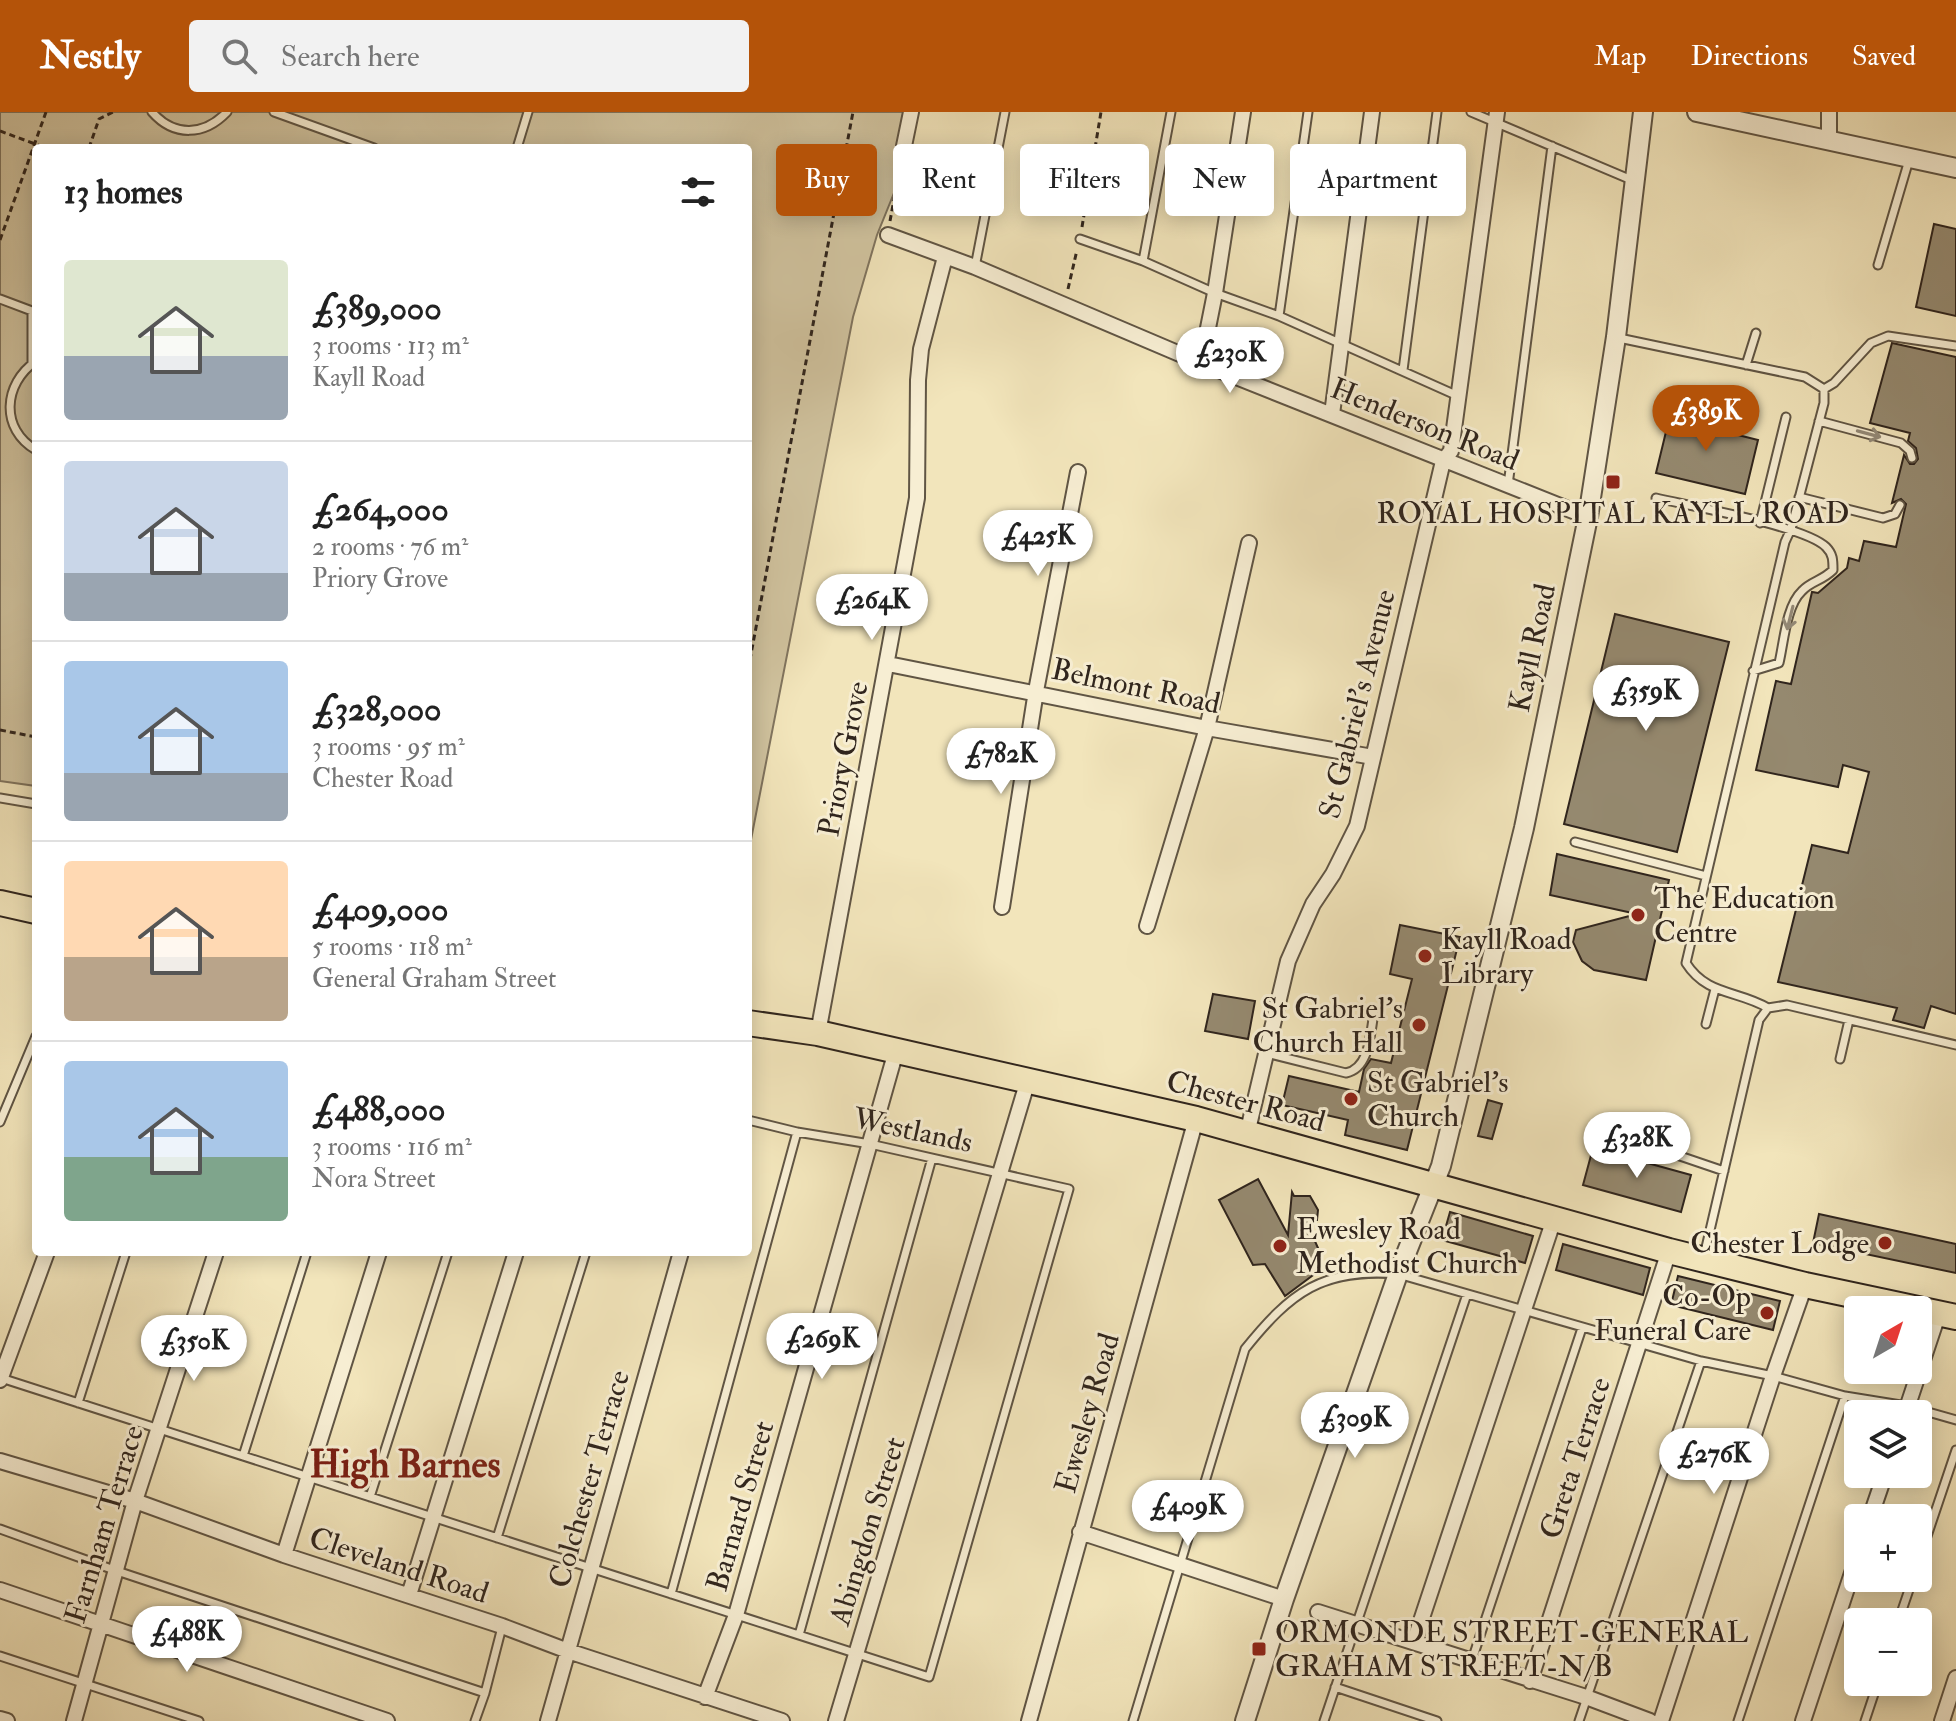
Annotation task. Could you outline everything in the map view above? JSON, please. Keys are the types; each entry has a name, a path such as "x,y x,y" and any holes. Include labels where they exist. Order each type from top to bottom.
{"main road":[{"path":"2,909 32,911"},
{"name":"Chester Road","path":"752,1024 818,1033 1196,1119 1669,1251 1805,1285 1948,1314"}],"street":[{"path":"904,144 911,112"},
{"path":"1201,363 1243,112"},
{"path":"1332,414 1372,112"},
{"name":"Kayll Road","path":"1245,1721 1284,1599 1398,1274 1435,1187 1524,828 1588,517 1616,337 1643,112"},
{"path":"1697,112 1956,168"},
{"path":"1829,112 1829,139"},
{"name":"St Gabriel's Avenue","path":"1247,1134 1288,961 1313,904 1333,874 1357,826 1443,461 1451,451 1496,117"},
{"name":"Henderson Road","path":"888,235 975,267 1201,363 1588,517"},
{"name":"Priory Grove","path":"818,1033 917,498 917,401 921,349 945,257"},
{"path":"1002,907 1036,691 1078,472"},
{"path":"1147,926 1207,728 1249,543"},
{"name":"Belmont Road","path":"888,664 1036,691 1207,728 1373,757"},
{"name":"Barnard Street","path":"705,1697 736,1615 896,1051"},
{"name":"Abingdon Street","path":"836,1721 1028,1080"},
{"name":"Ewesley Road","path":"1029,1721 1196,1119"},
{"path":"1414,1642 1554,1219"},
{"name":"Greta Terrace","path":"1530,1681 1669,1251"},
{"path":"0,1378 46,1256"},
{"name":"Farnham Terrace","path":"74,1721 135,1501 215,1256"},
{"path":"284,1555 378,1256"},
{"path":"409,1595 515,1256"},
{"name":"Colchester Terrace","path":"551,1720 590,1568 680,1256"},
{"path":"1661,1721 1805,1285"},
{"path":"1910,1400 1948,1314"},
{"name":"Cleveland Road","path":"0,1461 135,1501 284,1555 782,1721"},
{"path":"1080,1532 1284,1599"},
{"path":"0,1590 387,1721"},
{"path":"1803,1721 1846,1592"},
{"path":"1318,1612 1586,1697 1650,1721"},
{"path":"1942,1721 1956,1678"},
{"path":"0,1719 7,1721"}],"lane":[{"path":"152,112 173,129 189,131 204,129 227,112"},
{"path":"274,112 363,144"},
{"path":"518,144 528,112"},
{"path":"975,267 1005,112"},
{"path":"1143,261 1171,112"},
{"path":"1279,316 1308,112"},
{"path":"1403,370 1437,112"},
{"path":"1471,112 1496,117 1552,146 1636,182"},
{"path":"1508,485 1552,146"},
{"path":"1878,265 1910,158"},
{"path":"1080,239 1279,316 1460,397"},
{"path":"0,299 32,311"},
{"path":"1746,365 1756,333"},
{"path":"1824,389 1878,339 1888,336 1956,346"},
{"path":"1616,337 1805,377 1824,389"},
{"path":"32,364 12,385 8,401 9,418 17,434 32,447"},
{"path":"1824,389 1824,403 1753,671 1686,963 1694,976 1715,989 1755,1000 1768,1008 1787,1005 1956,1045"},
{"path":"1760,523 1786,417"},
{"path":"1819,421 1901,443 1910,451 1912,458"},
{"path":"1799,497 1883,518 1895,514 1900,505"},
{"path":"1656,498 1791,529 1825,546 1833,557 1833,570 1824,579 1798,593 1779,663 1753,671"},
{"path":"0,798 32,803"},
{"path":"1575,842 1706,876"},
{"path":"1706,1024 1715,989"},
{"path":"1703,1259 1759,1020 1768,1008"},
{"path":"1266,1053 1352,1072 1364,1059 1374,1013"},
{"path":"1840,1059 1849,1020"},
{"path":"0,1122 32,1046"},
{"name":"Westlands","path":"752,1121 1069,1189 929,1677 858,1654"},
{"path":"671,1594 797,1132"},
{"path":"1671,1153 1724,1171"},
{"path":"799,1635 932,1158"},
{"path":"78,1403 125,1256"},
{"path":"243,1456 306,1256"},
{"path":"370,1497 447,1256"},
{"path":"497,1538 585,1256"},
{"path":"1133,1721 1245,1349 1283,1305 1332,1277 1372,1272 1398,1274 1701,1361 1862,1400"},
{"path":"1324,1721 1467,1294"},
{"path":"1472,1660 1582,1328"},
{"path":"1579,1721 1701,1361"},
{"path":"0,1378 858,1654"},
{"path":"1738,1721 1845,1396"},
{"path":"1932,1415 1956,1420"},
{"path":"1932,1521 1956,1450"},
{"path":"0,1529 485,1693"},
{"path":"475,1721 502,1626"},
{"path":"0,1656 199,1721"},
{"path":"1335,1687 1437,1721"},
{"path":"1865,1721 1873,1696"}],"path":[{"path":"0,131 35,144 46,112"},
{"path":"90,144 99,119 113,112"},
{"path":"752,649 853,112"},
{"path":"1064,305 1080,239 1101,112"},
{"path":"0,240 32,152"},
{"path":"888,235 893,207"},
{"path":"0,730 32,736"}],"shaded area":[{"path":"0,112 912,112 905,144 893,144 893,195 877,235 853,317 752,835 752,144 32,144 32,785 0,781"}],"building":[{"path":"1934,224 1956,229 1956,316 1916,307"},
{"path":"1892,343 1956,357 1956,1014 1931,1006 1924,1028 1893,1020 1897,1008 1778,982 1812,845 1848,853 1869,772 1843,765 1838,787 1756,770 1776,681 1791,684 1812,592 1818,593 1847,568 1849,558 1859,561 1864,541 1896,547 1906,504 1901,499 1892,503 1904,455 1910,464 1918,459 1916,448 1908,441 1910,433 1870,423"},
{"path":"1672,407 1709,416 1706,427 1758,440 1745,494 1656,473"},
{"path":"1615,614 1729,642 1677,852 1564,824"},
{"name":"The Education Centre","path":"1557,854 1669,880 1646,980 1594,970 1582,961 1573,942 1576,930 1637,914 1550,895"},
{"path":"1400,925 1460,937 1407,1150 1345,1135 1348,1120 1282,1105 1289,1076 1359,1092 1364,1069 1371,1059 1391,1063 1412,979 1390,974"},
{"path":"1213,994 1255,1001 1248,1039 1205,1031"},
{"path":"1488,1100 1502,1104 1492,1139 1478,1136"},
{"path":"1593,1148 1691,1175 1681,1212 1583,1185"},
{"name":"Ewesley Road Methodist Church","path":"1258,1179 1288,1235 1292,1192 1294,1196 1310,1196 1318,1210 1317,1220 1305,1219 1322,1257 1320,1270 1285,1296 1265,1264 1253,1265 1219,1200"},
{"path":"1450,1212 1533,1236 1525,1263 1442,1240"},
{"name":"Chester Lodge","path":"1819,1214 1956,1244 1956,1273 1813,1243"},
{"path":"1563,1244 1650,1268 1643,1295 1556,1270"},
{"path":"1678,1276 1780,1301 1773,1330 1671,1305"}],"place":[{"name":"ROYAL HOSPITAL KAYLL ROAD","path":"1613,482"},
{"name":"The Education Centre","path":"1638,915"},
{"name":"Kayll Road Library","path":"1425,956"},
{"name":"St Gabriel's Church Hall","path":"1419,1025"},
{"name":"St Gabriel's Church","path":"1351,1099"},
{"name":"Chester Lodge","path":"1885,1243"},
{"name":"Ewesley Road Methodist Church","path":"1280,1246"},
{"name":"Co-Op Funeral Care","path":"1767,1313"},
{"name":"ORMONDE STREET-GENERAL GRAHAM STREET-N/B","path":"1259,1649"}],"district":[{"name":"High Barnes","path":"405,1464"}]}
